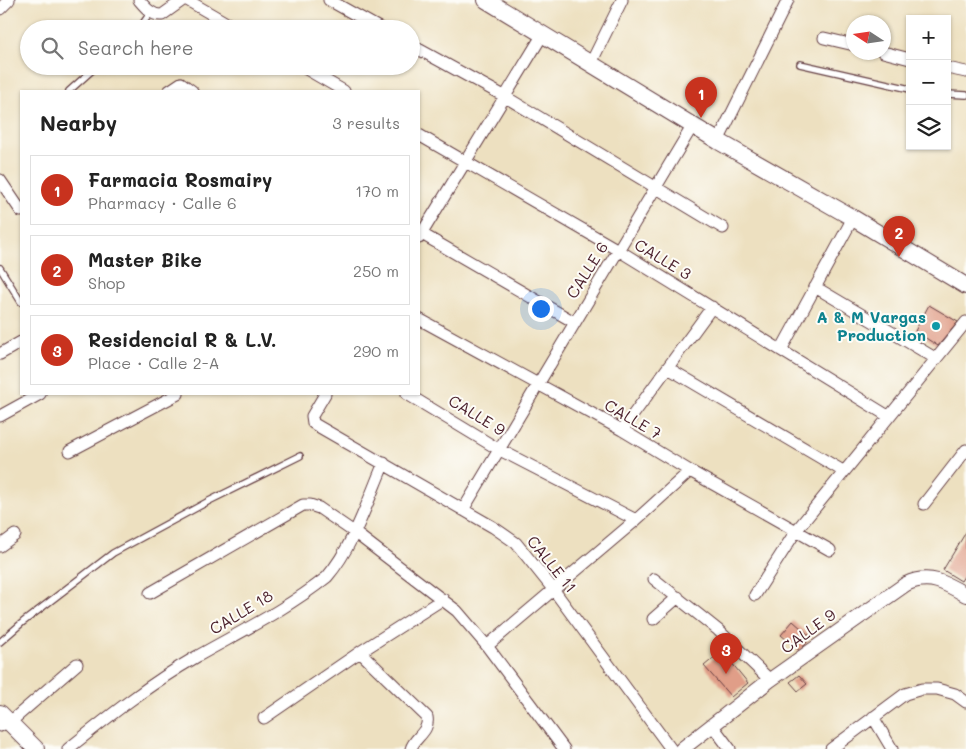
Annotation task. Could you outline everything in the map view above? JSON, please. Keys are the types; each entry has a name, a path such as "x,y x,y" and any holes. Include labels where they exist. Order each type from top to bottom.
{"main road":[{"path":"486,0 718,141 853,218 966,286"},
{"path":"2,720 36,749"}],"street":[{"path":"0,8 9,0"},
{"path":"139,0 157,14 183,0"},
{"path":"187,0 221,20"},
{"path":"328,0 365,20"},
{"path":"591,63 622,0"},
{"path":"718,141 788,0"},
{"path":"543,34 420,236 574,322"},
{"path":"824,38 846,43"},
{"path":"420,50 504,96 723,228"},
{"path":"891,54 906,58"},
{"path":"951,69 966,72"},
{"path":"311,75 324,86 340,90"},
{"path":"170,90 181,82 191,90"},
{"name":"CALLE 6","path":"463,510 693,125"},
{"name":"CALLE 3","path":"420,136 618,250 888,416"},
{"path":"0,180 20,210"},
{"path":"781,350 853,218"},
{"path":"815,287 935,358"},
{"path":"622,430 712,307"},
{"name":"CALLE 7","path":"420,320 622,430 690,471 830,550"},
{"path":"755,595 796,531 966,322"},
{"path":"0,354 20,343"},
{"path":"668,368 843,471"},
{"path":"0,416 38,395"},
{"path":"70,451 176,395"},
{"name":"CALLE 11","path":"324,395 314,412 312,420 316,425 384,463 506,535 516,543 553,589 670,749"},
{"name":"CALLE 9","path":"409,395 498,449 636,520"},
{"path":"924,504 966,450"},
{"name":"CALLE 18","path":"68,749 160,679 240,633 318,584 335,567 354,532 384,463"},
{"path":"487,646 636,520 690,471"},
{"path":"150,593 303,505 315,506 354,532 457,611 487,646 564,749"},
{"path":"0,546 15,535"},
{"path":"654,579 718,630 770,680"},
{"name":"CALLE 9","path":"682,749 770,680 908,583 923,579 938,580 966,595"},
{"path":"653,618 678,597"},
{"path":"264,718 360,652 443,599"},
{"path":"360,652 427,717 426,729 412,744 410,749"},
{"path":"2,720 16,717 77,664"},
{"path":"831,749 906,694 922,689 937,689 955,694 966,702"},
{"path":"873,717 892,749"},
{"path":"712,726 730,749"}],"lane":[{"path":"150,20 157,14"},
{"path":"800,64 906,88"},
{"path":"70,90 87,75"},
{"path":"951,94 966,95"},
{"path":"0,268 20,300"},
{"path":"0,642 114,553 209,501 300,456"}],"building":[{"name":"A & M Vargas Production","path":"929,305 958,322 938,346 915,331"},
{"path":"966,532 966,573 961,581 943,570"},
{"path":"793,621 811,637 800,651 781,635"},
{"path":"722,651 748,683 731,697 704,666"},
{"path":"799,675 807,684 798,691 790,682"}],"place":[{"name":"Farmacia Rosmairy","path":"701,118"},
{"name":"Master Bike","path":"899,257"},
{"name":"A & M Vargas Production","path":"936,326"},
{"name":"Residencial R & L.V.","path":"726,674"}]}
